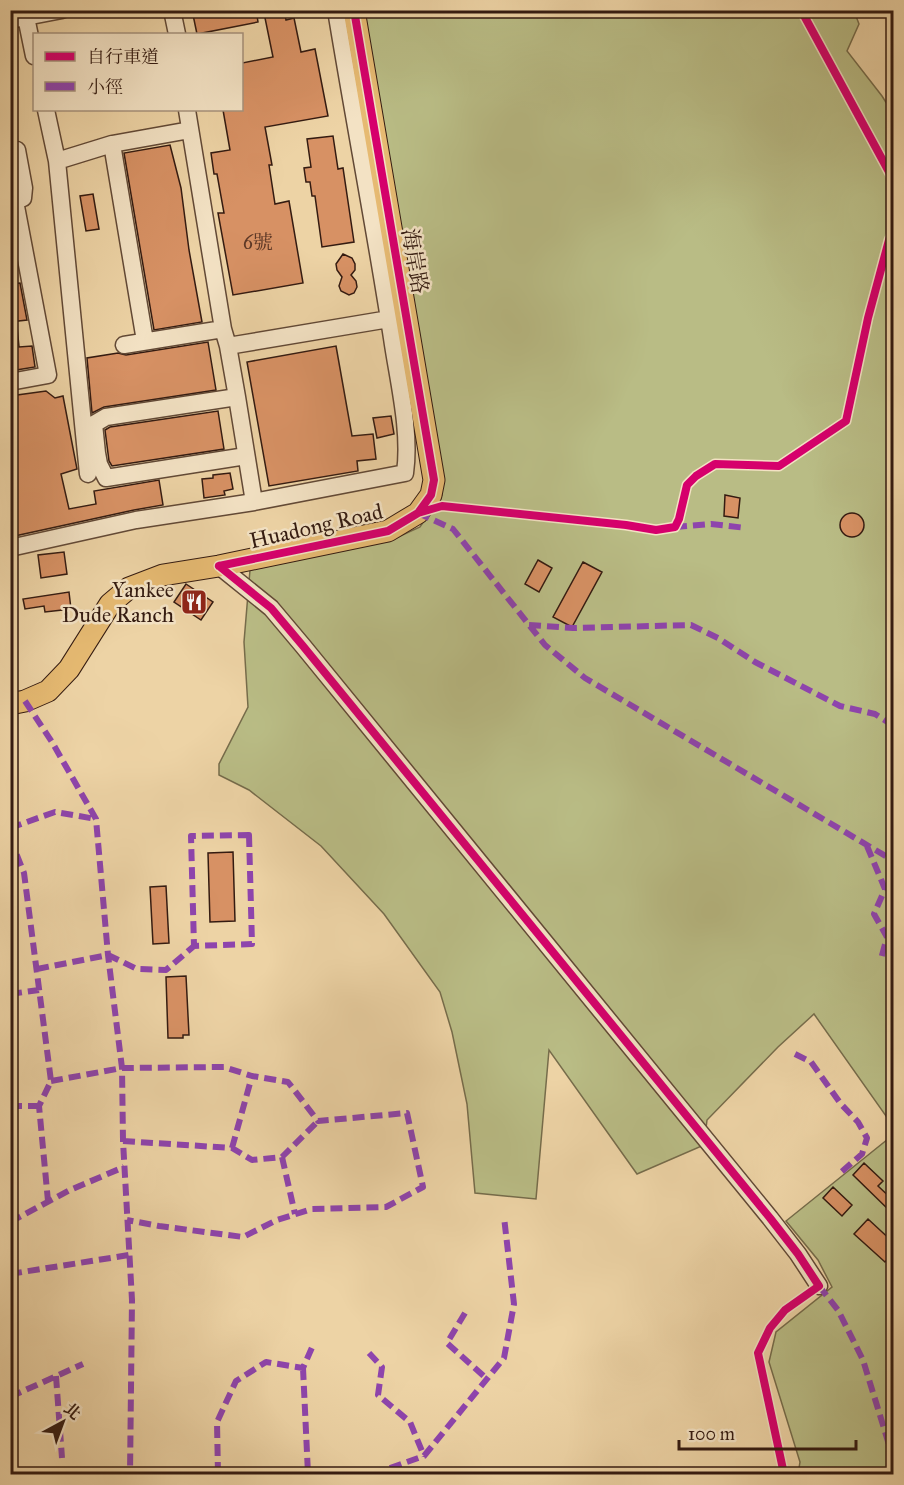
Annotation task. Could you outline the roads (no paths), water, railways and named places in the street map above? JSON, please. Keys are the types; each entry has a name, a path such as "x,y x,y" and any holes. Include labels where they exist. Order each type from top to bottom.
{"main road":[{"name":"海岸路","path":"354,10 434,480 430,495 418,513"},
{"name":"Huadong Road","path":"10,704 25,701 48,691 69,669 110,604 129,588 163,575 219,566 388,531 418,513"}],"street":[{"path":"33,54 18,19 62,10"},
{"path":"172,10 177,33"},
{"path":"10,548 136,520 254,502 405,473 407,459 404,423 389,320 336,10"},
{"path":"46,111 57,161 88,474"},
{"path":"187,111 254,502"},
{"path":"57,161 112,144 190,130"},
{"path":"112,144 145,341"},
{"path":"10,382 48,375 13,201 23,198 24,188 17,150"},
{"path":"228,346 389,320"},
{"path":"124,345 223,329"},
{"path":"237,397 106,417 94,424 97,453 99,464 106,478 246,456"},
{"path":"219,566 271,608 303,646 770,1218 819,1286"}],"place":[{"name":"Yankee Dude Ranch","path":"194,602"}]}
